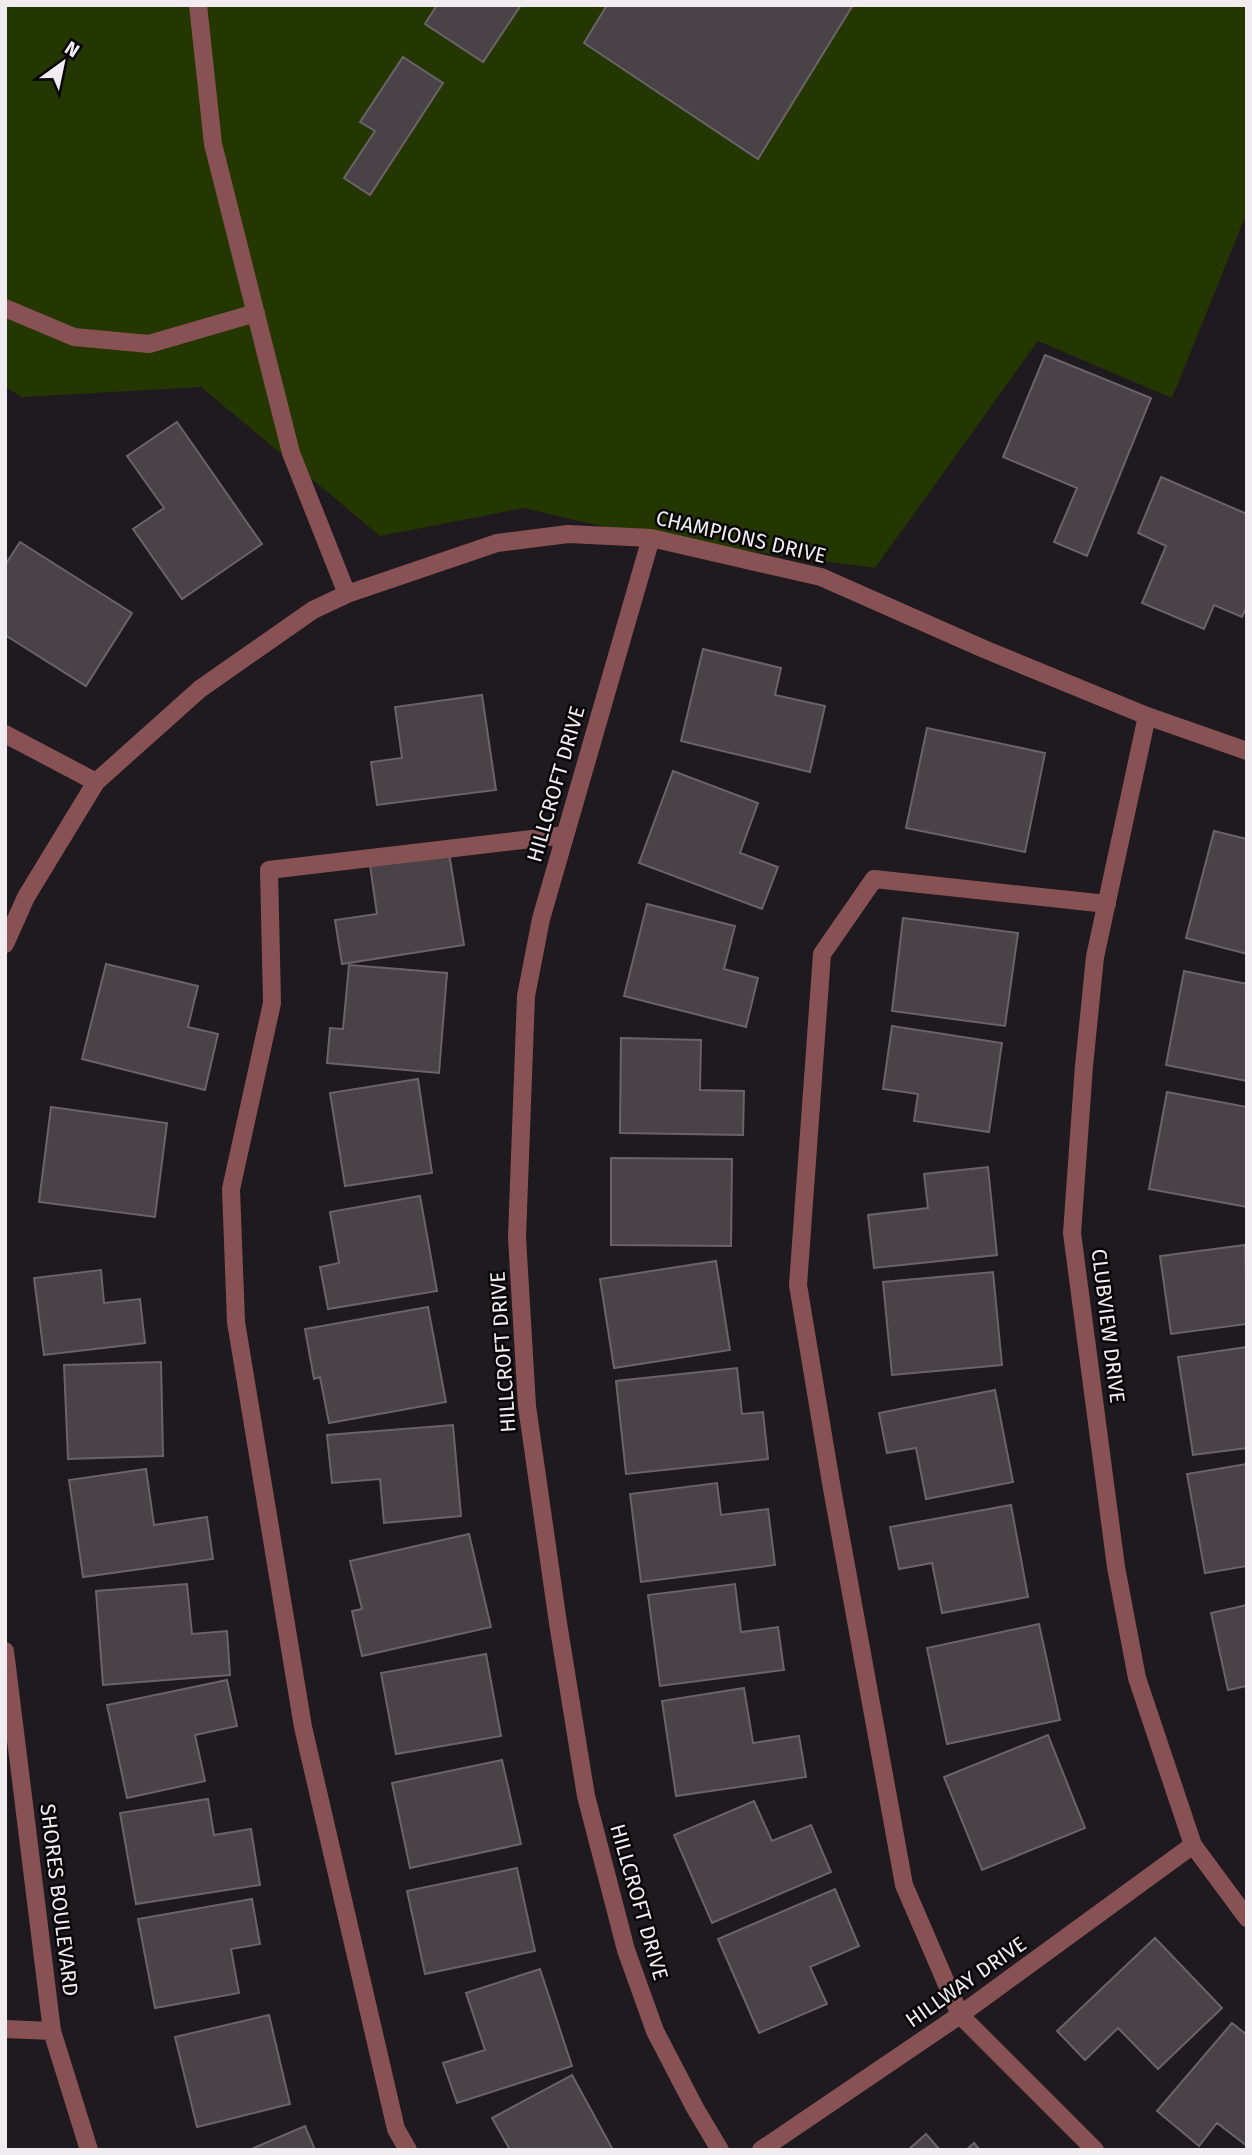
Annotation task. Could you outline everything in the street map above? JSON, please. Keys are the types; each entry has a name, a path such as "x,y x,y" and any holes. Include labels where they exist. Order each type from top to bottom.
{"street":[{"path":"198,5 213,144 291,453 347,594"},
{"path":"5,308 74,337 149,344 256,313"},
{"name":"CHAMPIONS DRIVE","path":"96,782 200,689 313,610 347,594 497,543 568,534 652,537 821,578 1147,716 1247,751"},
{"name":"HILLCROFT DRIVE","path":"652,537 541,919 526,996 517,1237 527,1406 586,1796 626,1950 655,2031 720,2150"},
{"name":"CLUBVIEW DRIVE","path":"1147,716 1096,957 1084,1066 1072,1233 1116,1567 1135,1666 1193,1846 1247,1918"},
{"path":"5,734 96,782 26,897 5,944"},
{"path":"408,2150 396,2129 303,1727 236,1322 231,1189 272,1003 269,870 565,835"},
{"path":"1094,2150 960,2015 904,1885 798,1285 822,954 874,878 1107,904"},
{"name":"SHORES BOULEVARD","path":"5,1651 52,2031 89,2150"},
{"name":"HILLWAY DRIVE","path":"761,2150 960,2015 1193,1846"},
{"path":"5,2029 52,2031"}],"green space":[{"path":"5,5 1247,5 1247,212 1172,398 1038,341 875,568 651,538 524,508 380,536 201,387 22,397 5,387"}],"building":[{"path":"437,5 521,5 483,62 425,24"},
{"path":"607,5 853,5 758,159 584,43"},
{"path":"403,57 443,83 370,195 344,178 375,131 360,122"},
{"path":"1045,355 1151,398 1087,556 1054,542 1077,488 1003,457"},
{"path":"177,422 262,544 182,599 133,529 164,508 127,456"},
{"path":"1161,477 1247,514 1247,606 1242,617 1214,605 1204,629 1142,603 1166,546 1138,533"},
{"path":"20,542 132,613 86,686 5,635 5,565"},
{"path":"703,649 781,668 775,695 825,706 810,772 681,741"},
{"path":"482,695 496,790 377,805 371,762 402,758 395,707"},
{"path":"927,728 1045,753 1025,852 906,828"},
{"path":"673,771 758,803 740,853 778,867 762,909 639,863"},
{"path":"1214,831 1247,839 1247,954 1186,938"},
{"path":"449,853 464,945 342,964 335,920 377,914 370,865"},
{"path":"647,904 735,926 724,969 758,978 746,1027 624,996"},
{"path":"903,918 1018,933 1005,1026 892,1011"},
{"path":"106,964 198,986 188,1027 218,1034 205,1090 82,1059"},
{"path":"349,965 447,973 439,1073 327,1063 330,1028 343,1029"},
{"path":"1184,971 1247,984 1247,1081 1166,1065"},
{"path":"892,1026 1002,1043 989,1132 914,1121 918,1094 883,1089"},
{"path":"621,1038 701,1040 700,1090 744,1091 743,1135 620,1133"},
{"path":"418,1079 432,1173 345,1186 330,1093"},
{"path":"1167,1092 1247,1107 1247,1207 1149,1189"},
{"path":"51,1107 167,1123 155,1217 39,1202"},
{"path":"611,1158 732,1159 731,1246 611,1245"},
{"path":"988,1167 997,1255 874,1268 868,1215 928,1208 924,1174"},
{"path":"420,1196 437,1291 328,1309 320,1267 339,1263 330,1212"},
{"path":"1245,1245 1247,1324 1171,1334 1160,1256"},
{"path":"716,1261 730,1350 614,1368 600,1279"},
{"path":"101,1270 104,1303 140,1299 145,1343 44,1355 34,1278"},
{"path":"993,1272 1002,1365 892,1375 883,1282"},
{"path":"428,1307 446,1402 329,1423 320,1377 314,1379 305,1329"},
{"path":"1247,1347 1247,1448 1193,1455 1178,1357"},
{"path":"161,1362 163,1456 68,1459 64,1365"},
{"path":"737,1368 742,1414 763,1412 768,1459 626,1474 616,1381"},
{"path":"995,1390 1013,1482 926,1499 916,1448 887,1453 879,1413"},
{"path":"453,1425 461,1516 384,1523 380,1479 332,1483 327,1435"},
{"path":"1247,1464 1247,1566 1205,1573 1187,1474"},
{"path":"146,1469 154,1525 207,1517 213,1559 83,1577 69,1480"},
{"path":"717,1483 721,1515 768,1509 775,1565 641,1582 630,1494"},
{"path":"1011,1505 1028,1597 942,1613 932,1563 899,1569 890,1527"},
{"path":"469,1534 491,1627 362,1656 352,1611 362,1609 350,1561"},
{"path":"187,1584 192,1634 227,1631 230,1675 103,1685 96,1591"},
{"path":"735,1584 741,1632 778,1627 784,1670 660,1686 648,1595"},
{"path":"1247,1605 1247,1686 1228,1690 1211,1613"},
{"path":"1039,1624 1060,1720 947,1744 927,1648"},
{"path":"486,1654 501,1736 396,1754 381,1673"},
{"path":"227,1680 237,1726 195,1735 205,1781 127,1798 107,1705"},
{"path":"744,1688 753,1743 799,1736 806,1777 676,1796 662,1701"},
{"path":"1048,1735 1085,1828 982,1870 944,1777"},
{"path":"502,1760 521,1844 410,1868 392,1783"},
{"path":"208,1799 214,1835 251,1829 260,1885 136,1904 120,1813"},
{"path":"754,1801 772,1841 811,1825 831,1872 712,1923 674,1835"},
{"path":"517,1868 535,1951 425,1974 407,1891"},
{"path":"835,1889 859,1946 810,1967 827,2004 759,2033 718,1939"},
{"path":"252,1899 260,1944 231,1949 239,1993 155,2008 138,1919"},
{"path":"1155,1938 1222,2008 1158,2069 1118,2028 1085,2060 1057,2031"},
{"path":"540,1969 572,2066 457,2103 443,2063 485,2050 466,1993"},
{"path":"269,2015 290,2104 197,2127 175,2037"},
{"path":"1232,2023 1247,2035 1247,2146 1217,2123 1199,2146 1157,2111"},
{"path":"572,2075 613,2150 510,2150 492,2118"},
{"path":"305,2126 315,2150 249,2150"},
{"path":"926,2134 940,2150 908,2150"},
{"path":"974,2143 980,2150 966,2150"}]}
